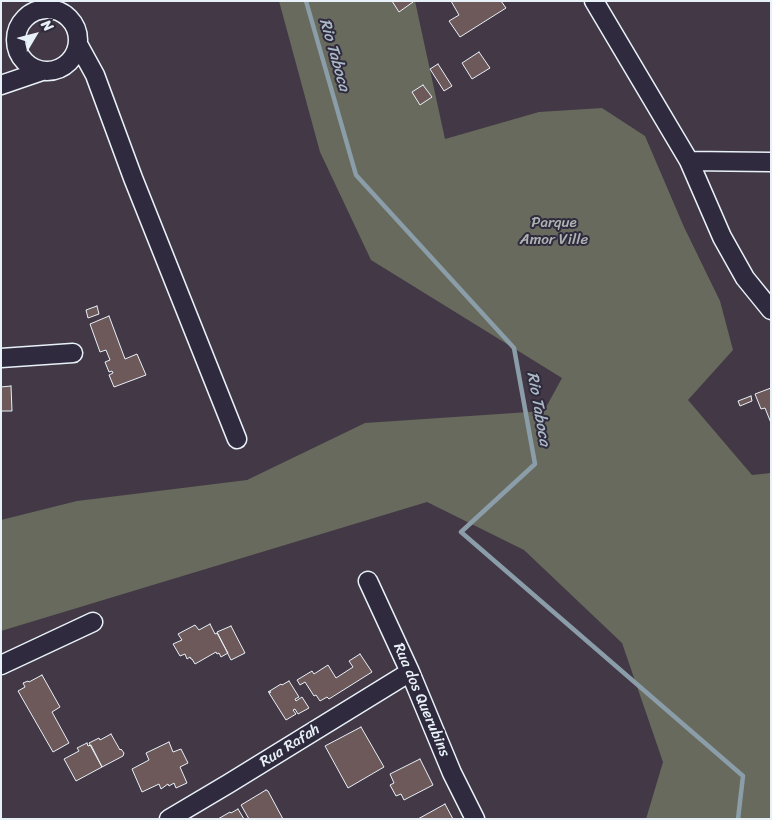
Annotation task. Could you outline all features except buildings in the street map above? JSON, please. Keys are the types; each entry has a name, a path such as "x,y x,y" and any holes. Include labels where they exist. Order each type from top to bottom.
{"street":[{"path":"594,1 689,161 727,246 745,278 771,310"},
{"path":"1,83 42,71 62,68 70,62 75,53 78,35 69,18 43,5 26,18 18,29 16,38 20,56 33,68 42,71"},
{"path":"78,44 95,74 133,178 237,439"},
{"path":"1,83 20,56"},
{"path":"62,68 95,74"},
{"path":"689,161 771,162"},
{"path":"1,358 73,353"},
{"name":"Rua dos Querubins","path":"368,581 410,672 452,773 475,819"},
{"path":"1,665 93,622"},
{"name":"Rua Rafah","path":"169,819 410,672"}],"green space":[{"name":"Parque Amor Ville","path":"279,1 415,1 445,139 539,112 602,108 645,136 684,227 720,301 733,350 688,400 752,475 771,473 771,819 646,819 663,762 622,643 524,550 427,502 1,631 1,520 77,501 247,480 365,423 544,411 562,378 371,260 320,152"}],"waterway":[{"name":"Rio Taboca","path":"306,1 356,175 514,348 535,464 461,532 743,776 738,819"}]}
